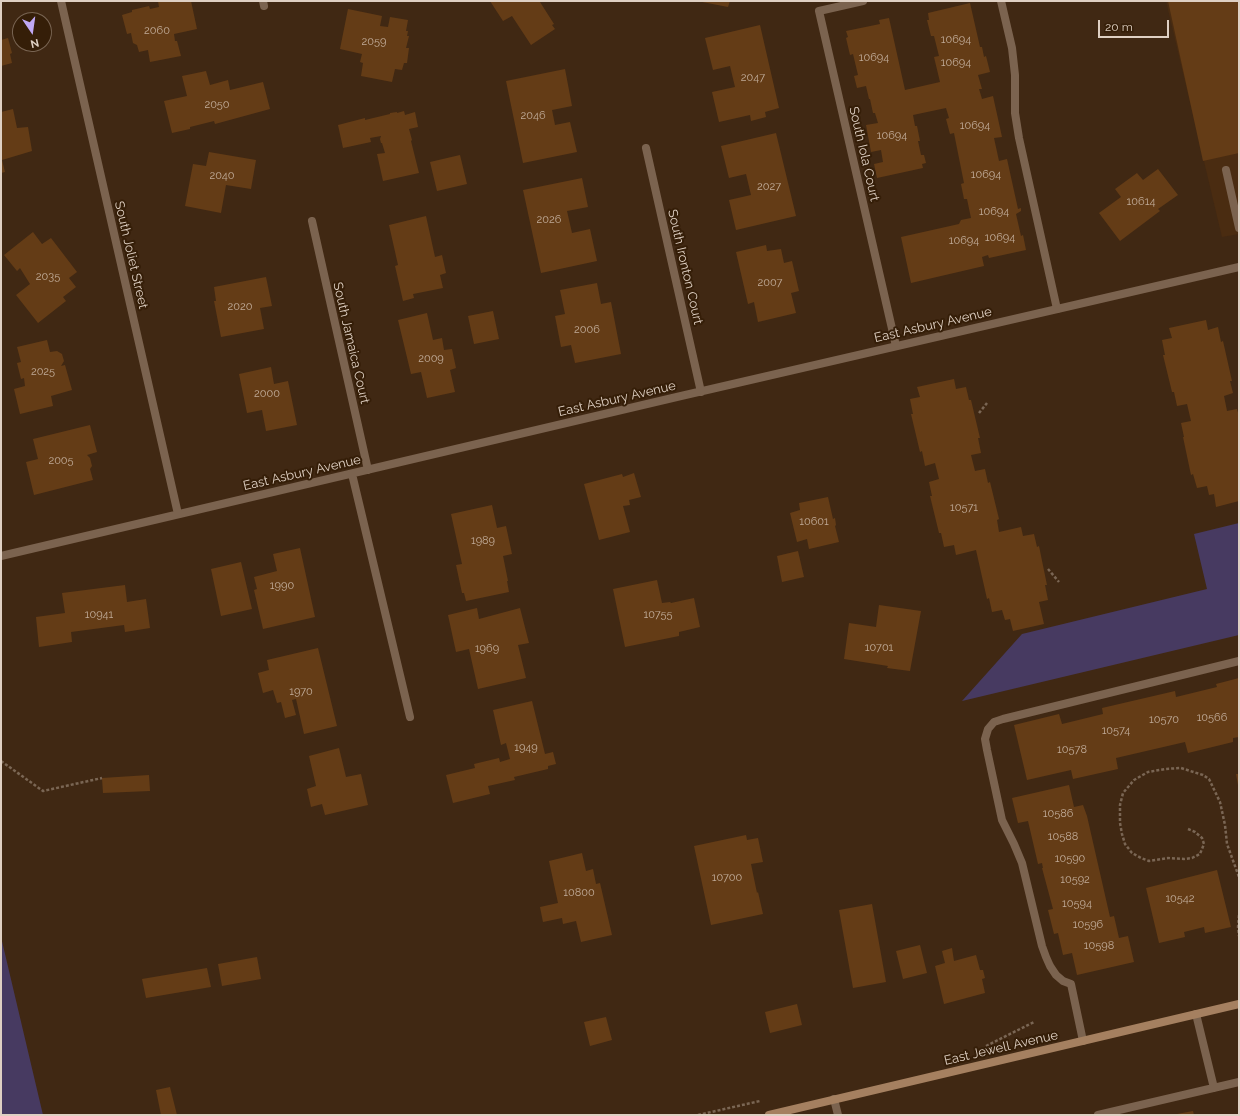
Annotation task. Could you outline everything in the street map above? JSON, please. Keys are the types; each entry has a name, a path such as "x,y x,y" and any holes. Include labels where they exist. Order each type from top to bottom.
{"street":[{"name":"South Joliet Street","path":"61,1 178,514"},
{"name":"South Iola Court","path":"863,1 819,11 896,346"},
{"path":"1001,1 1012,48 1015,75 1015,113 1019,138 1057,309"},
{"name":"South Ironton Court","path":"646,148 701,392"},
{"path":"1226,170 1239,228"},
{"name":"South Jamaica Court","path":"312,221 368,470"},
{"name":"East Asbury Avenue","path":"1,556 1239,267"},
{"path":"352,474 410,717"},
{"path":"1083,1041 1070,984 1063,981 1056,974 1046,957 1022,863 1002,820 985,739 988,729 994,722 1003,719 1239,662"},
{"name":"East Jewell Avenue","path":"769,1115 1239,1004"},
{"path":"1196,1014 1214,1088"},
{"path":"1098,1115 1239,1082"},
{"path":"834,1099 838,1115"}],"path":[{"path":"980,413 987,403"},
{"path":"1048,569 1059,582"},
{"path":"1,761 43,791 102,778"},
{"path":"1188,829 1195,832 1202,838 1204,844 1200,854 1188,859 1168,858 1150,861 1137,856 1132,853 1122,834 1120,823 1120,805 1123,793 1134,780 1148,772 1165,769 1181,768 1203,775 1209,779 1220,802 1226,825 1227,844 1239,877"},
{"path":"1239,915 1239,936"},
{"path":"979,1048 987,1046 1034,1022"}],"shaded area":[{"path":"1166,1 1239,1 1239,234 1222,237"},
{"path":"1239,523 1239,635 962,701 1022,634 1207,589 1194,534"},
{"path":"1,937 43,1115 1,1115"}],"building":[{"path":"158,1 191,1 197,29 174,34 181,56 150,62 148,50 139,52 137,45 133,43 131,33 127,34 122,15 132,12 132,10 149,6 150,9 159,7"},
{"path":"490,1 541,1 540,2 554,24 552,25 555,29 531,45 512,16 503,21"},
{"path":"697,1 730,1 728,7"},
{"path":"1168,1 1239,1 1239,153 1203,161"},
{"path":"970,3 980,47 982,47 984,57 986,56 990,72 978,75 982,89 979,89 982,99 993,96 1002,137 994,138 999,161 1007,159 1018,209 1021,208 1021,211 1016,214 1026,250 989,258 988,255 982,257 984,266 911,283 901,237 959,224 961,220 971,218 967,199 964,199 961,184 964,183 954,133 950,134 946,119 949,118 946,108 913,115 920,141 918,141 921,155 924,155 926,163 922,164 923,168 877,178 874,164 883,162 881,150 871,152 866,125 878,123 875,113 873,113 866,86 857,88 854,76 858,75 853,54 850,55 846,31 880,24 879,20 889,18 905,90 940,82 934,57 939,56 934,36 931,36 927,20 929,20 928,13"},
{"path":"348,9 382,16 380,26 388,27 390,17 408,20 406,31 408,31 407,36 409,36 406,48 409,48 407,63 404,63 402,70 395,69 392,82 361,76 363,63 360,62 362,54 340,49"},
{"path":"760,25 779,108 765,112 766,117 751,121 750,115 719,122 712,92 735,87 730,66 713,70 705,38"},
{"path":"8,38 12,53 10,54 12,63 1,66 1,40"},
{"path":"565,69 572,106 552,110 555,125 570,122 577,152 523,163 506,81"},
{"path":"206,71 210,85 228,80 230,90 263,82 270,109 215,124 214,121 172,133 164,101 187,96 182,76"},
{"path":"13,109 17,128 28,127 32,151 2,160 5,172 1,173 1,112"},
{"path":"404,111 405,115 415,112 418,127 409,129 419,173 383,181 377,154 385,153 380,139 381,136 370,138 371,142 343,148 338,125 365,118 365,120"},
{"path":"776,133 796,216 736,230 729,200 751,195 746,174 729,178 721,146"},
{"path":"209,152 256,160 251,189 226,185 221,213 185,206 193,164 206,166"},
{"path":"460,155 467,184 437,191 430,162"},
{"path":"1158,169 1178,195 1158,209 1160,211 1120,241 1099,213 1121,197 1115,189 1137,173 1143,180"},
{"path":"582,178 588,207 567,211 572,233 590,229 597,261 541,273 523,190"},
{"path":"426,216 435,257 442,255 446,273 440,275 443,288 413,294 414,298 403,301 395,266 398,265 389,225"},
{"path":"33,232 42,244 51,238 77,272 69,278 76,287 63,297 66,301 38,323 16,295 30,284 20,268 17,271 4,255"},
{"path":"766,245 767,251 781,249 784,263 792,261 799,291 791,293 796,313 758,322 754,302 748,304 736,252"},
{"path":"266,277 272,306 260,308 264,329 221,337 214,301 216,301 214,287"},
{"path":"597,283 601,304 611,302 621,354 575,363 571,345 561,347 555,316 565,314 560,290"},
{"path":"493,311 499,339 474,344 468,316"},
{"path":"427,313 433,340 442,338 444,350 452,349 456,368 450,370 455,392 427,398 421,372 411,374 398,320"},
{"path":"1206,320 1208,330 1218,327 1221,342 1223,341 1232,381 1230,381 1233,393 1224,396 1227,411 1237,409 1239,416 1239,501 1216,507 1214,494 1209,495 1207,486 1197,488 1193,474 1191,475 1181,423 1191,421 1187,404 1177,406 1163,355 1165,355 1162,340 1172,338 1169,328"},
{"path":"47,340 50,352 57,351 62,354 64,361 61,366 65,365 72,390 51,396 53,406 20,414 14,389 25,386 24,378 21,379 17,363 21,362 17,347"},
{"path":"271,367 274,384 288,381 297,425 266,431 262,410 247,413 239,374"},
{"path":"954,379 956,389 966,387 969,400 971,400 980,438 978,438 981,453 971,455 975,471 985,469 988,483 990,482 999,519 997,520 999,532 1021,527 1023,536 1034,534 1037,547 1039,546 1047,585 1045,585 1048,600 1039,602 1044,624 1013,631 1010,619 1005,620 1002,610 992,612 989,598 987,599 976,550 956,555 954,545 944,547 930,496 932,496 929,482 939,479 935,463 925,466 911,414 913,414 910,399 920,397 917,387"},
{"path":"90,425 97,452 87,455 90,458 92,466 90,469 93,480 34,495 26,462 38,459 33,439"},
{"path":"634,473 641,497 629,500 630,505 623,506 630,532 599,540 584,484 622,474 623,477"},
{"path":"828,497 833,519 835,518 835,526 839,542 809,549 807,539 797,542 790,513 800,510 799,503"},
{"path":"492,505 497,528 506,526 512,554 503,556 509,592 466,601 464,593 462,593 456,565 462,564 451,514"},
{"path":"300,548 315,617 263,629 254,590 257,589 254,577 277,571 273,554"},
{"path":"798,551 804,577 782,582 777,556"},
{"path":"241,562 252,609 221,616 211,569"},
{"path":"657,580 662,603 671,603 694,598 700,627 679,632 679,636 625,647 613,589"},
{"path":"125,585 127,602 146,599 150,628 125,632 124,625 71,632 72,642 39,647 36,617 65,613 62,593"},
{"path":"879,605 921,611 910,671 844,659 849,623 876,627"},
{"path":"477,608 479,619 520,608 529,643 518,645 526,678 478,689 469,649 456,652 448,615"},
{"path":"318,648 337,726 304,734 296,699 292,700 296,715 285,718 281,702 277,703 273,690 263,693 258,673 269,670 267,660"},
{"path":"1239,678 1239,737 1233,738 1233,742 1188,753 1185,742 1116,758 1118,769 1073,779 1071,770 1027,780 1014,725 1059,714 1062,724 1103,714 1102,708 1175,691 1176,697 1217,687 1216,684"},
{"path":"532,701 545,754 553,752 556,764 548,766 548,769 514,777 515,780 488,786 490,794 453,803 446,775 475,768 474,764 499,758 500,762 510,759 506,743 501,745 493,710"},
{"path":"339,748 346,777 361,774 368,805 325,815 322,804 311,807 307,789 316,786 309,756"},
{"path":"1236,774 1239,774 1239,785 1238,785"},
{"path":"149,775 150,791 103,793 102,778"},
{"path":"1069,785 1074,807 1083,805 1087,816 1110,917 1114,916 1119,938 1128,936 1134,962 1077,975 1072,953 1063,955 1058,933 1054,934 1048,910 1053,909 1042,863 1038,864 1028,821 1018,823 1012,798"},
{"path":"746,835 747,840 758,838 763,862 751,864 763,914 711,925 694,846"},
{"path":"582,853 586,871 593,869 596,884 600,883 612,935 581,942 576,921 563,924 562,918 543,922 540,907 558,903 549,861"},
{"path":"1217,870 1231,927 1205,933 1204,927 1184,932 1185,937 1159,943 1146,888"},
{"path":"872,904 886,982 853,988 839,910"},
{"path":"920,945 927,973 903,979 896,951"},
{"path":"952,948 954,961 976,955 980,970 983,970 985,978 982,979 985,993 944,1004 935,966 945,963 942,951"},
{"path":"257,957 261,979 222,986 218,964"},
{"path":"207,968 211,987 146,998 142,979"},
{"path":"797,1004 802,1025 770,1033 765,1012"},
{"path":"606,1017 612,1040 590,1046 584,1022"},
{"path":"170,1087 177,1115 161,1115 156,1090"},
{"path":"1193,1111 1194,1115 1177,1115 1177,1114"}]}
